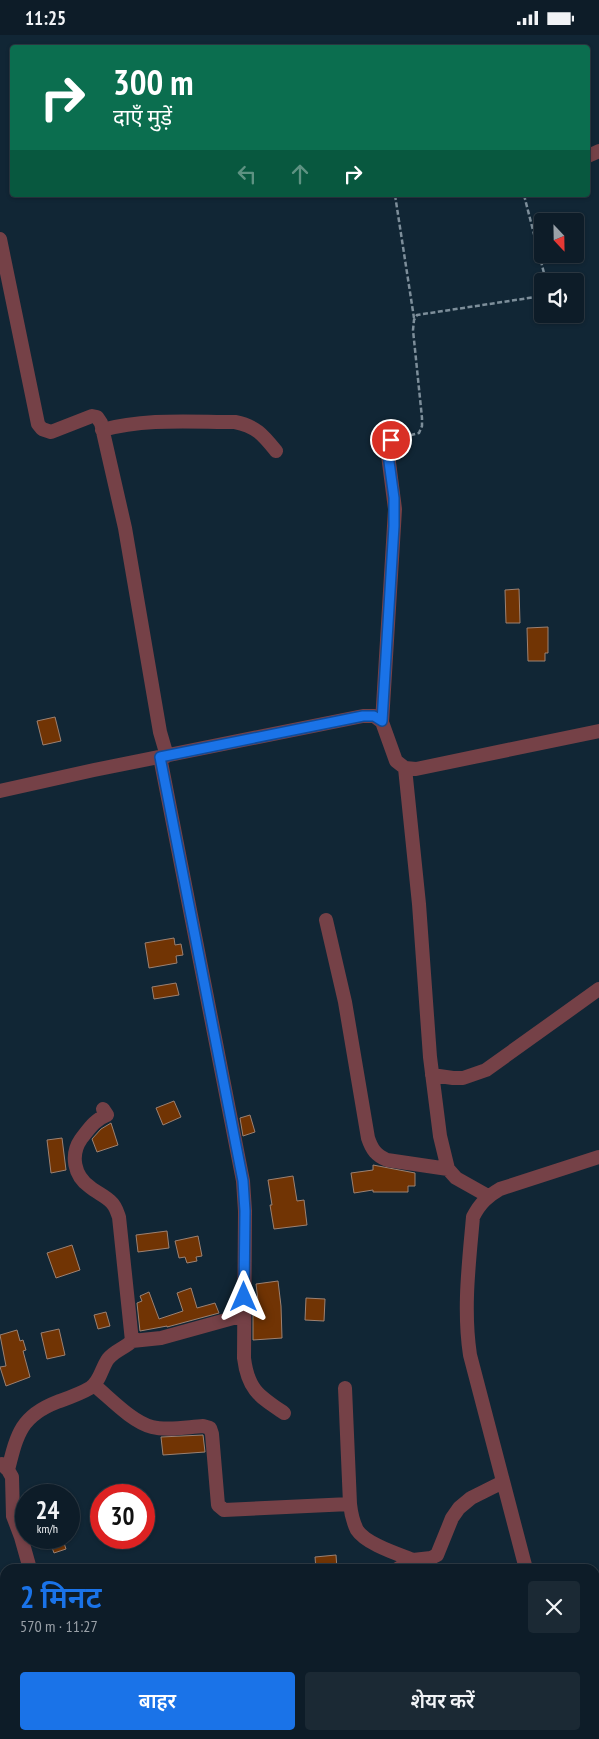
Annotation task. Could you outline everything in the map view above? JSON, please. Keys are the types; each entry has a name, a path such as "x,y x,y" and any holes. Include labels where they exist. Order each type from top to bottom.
{"street":[{"path":"0,239 38,424 42,429 51,432 84,419 97,417 102,430 120,504 163,756 243,1181 245,1211 244,1358 249,1383 269,1403 284,1413"},
{"path":"102,430 145,421 235,422 247,424 256,429 276,451"},
{"path":"391,440 387,447 393,488 394,526 382,721 396,761 405,768 416,769 599,731"},
{"path":"0,791 363,716 374,716 382,721"},
{"path":"405,768 419,904 432,1075 440,1136 448,1169 456,1178 488,1196"},
{"path":"326,920 344,1002 368,1138 372,1149 379,1156 387,1160 448,1169"},
{"path":"432,1075 464,1078 486,1070 599,989"},
{"path":"104,1109 107,1115 99,1118 92,1124 78,1144 74,1156 76,1168 81,1178 89,1187 113,1203 119,1217 132,1341"},
{"path":"525,1564 470,1355 466,1331 466,1303 473,1217 478,1207 488,1196 500,1189 599,1157"},
{"path":"29,1564 13,1516 12,1477 4,1466 17,1437 28,1419 36,1411 94,1385 109,1357 132,1341 162,1339 244,1315"},
{"path":"94,1385 143,1424 162,1428 203,1426 210,1428 218,1505 224,1510 350,1504"},
{"path":"346,1388 350,1504 353,1519 358,1531 365,1538 413,1560"},
{"path":"406,1564 413,1560 431,1558 437,1555 452,1518 459,1508 471,1498 503,1482"}],"path":[{"path":"391,440 419,433 422,426 413,330 414,320 395,197"},
{"path":"525,197 544,273"},
{"path":"414,320 417,315 426,312 534,297"}],"building":[{"path":"519,589 520,623 506,623 505,590"},
{"path":"548,627 548,653 545,653 545,661 528,661 527,628"},
{"path":"55,717 61,741 43,745 37,721"},
{"path":"174,938 175,945 181,944 183,955 176,956 177,963 149,968 145,943"},
{"path":"176,983 179,995 154,999 152,987"},
{"path":"174,1101 181,1117 163,1125 156,1108"},
{"path":"250,1115 255,1132 243,1136 240,1118"},
{"path":"111,1123 118,1145 97,1152 92,1139 101,1129"},
{"path":"62,1138 66,1170 51,1173 47,1140"},
{"path":"373,1165 415,1173 415,1186 408,1186 408,1192 373,1192 373,1190 354,1193 351,1173 373,1170"},
{"path":"293,1176 297,1201 304,1200 307,1225 274,1229 268,1180"},
{"path":"167,1231 169,1248 138,1252 136,1235"},
{"path":"198,1236 202,1256 196,1257 197,1261 187,1263 185,1257 179,1258 175,1241"},
{"path":"72,1245 80,1270 56,1278 47,1253"},
{"path":"278,1281 282,1338 253,1340 253,1309 259,1309 256,1284"},
{"path":"191,1288 197,1308 215,1303 219,1313 167,1327 140,1331 137,1303 142,1301 140,1296 149,1292 159,1319 183,1311 177,1293"},
{"path":"306,1298 325,1299 324,1321 305,1320"},
{"path":"106,1312 110,1326 98,1329 94,1315"},
{"path":"59,1329 65,1355 47,1359 41,1333"},
{"path":"17,1330 20,1341 23,1340 26,1350 23,1351 30,1377 6,1386 0,1367 6,1366 0,1335"},
{"path":"203,1435 205,1452 163,1455 161,1437"},
{"path":"52,1549 66,1549 54,1553"},
{"path":"336,1555 337,1564 316,1564 315,1557"}],"route":[{"path":"244,1297 245,1211 243,1181 160,757 363,716 374,716 382,721 395,509 387,447 391,440"}]}
